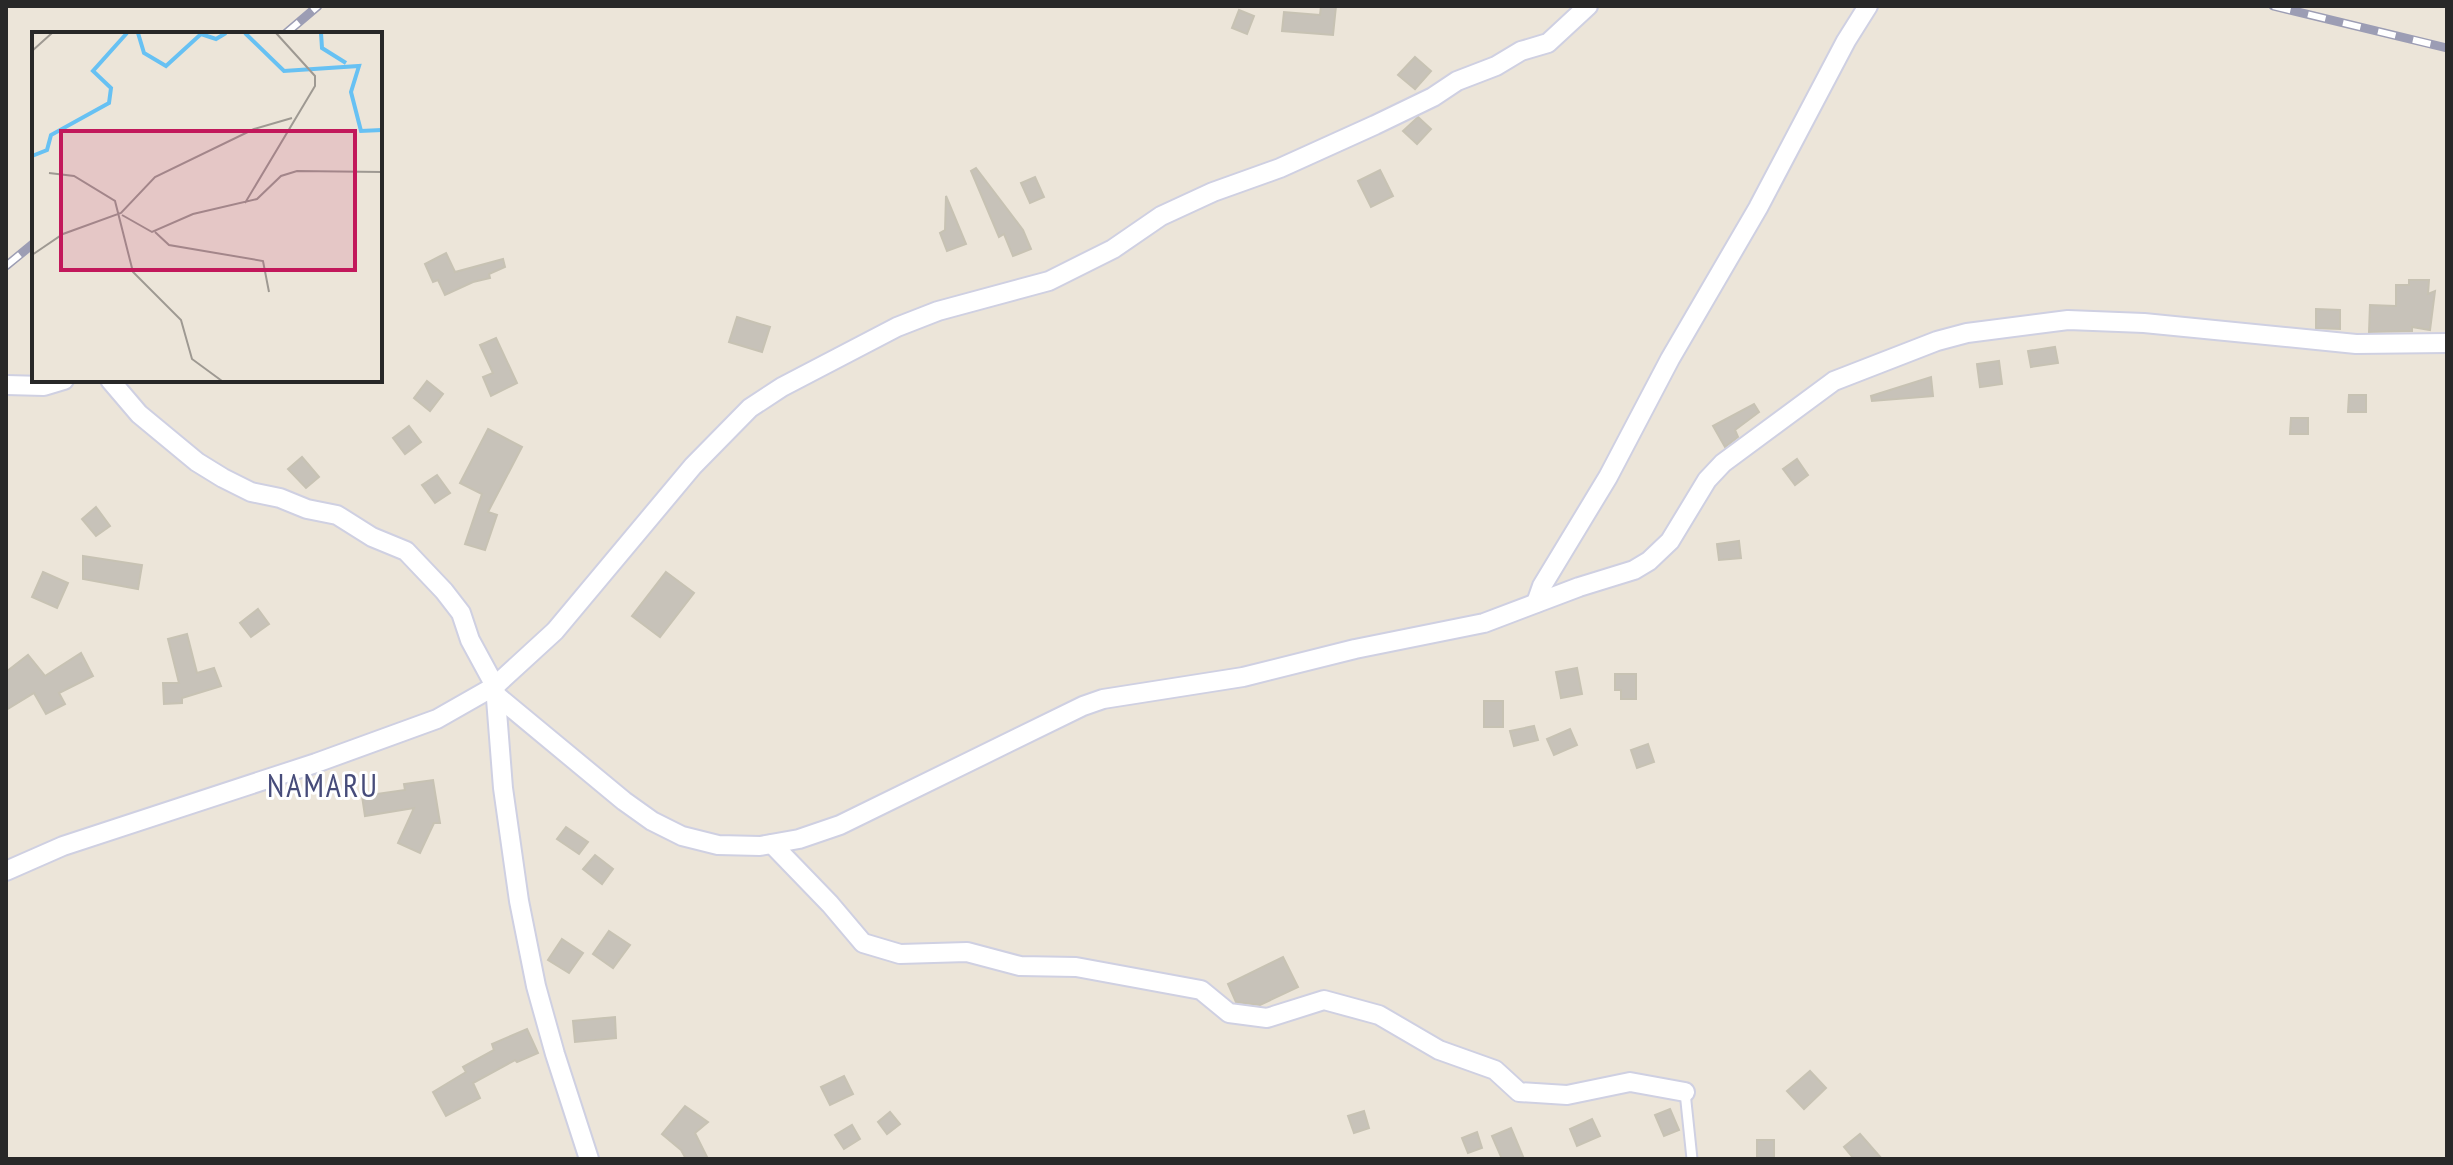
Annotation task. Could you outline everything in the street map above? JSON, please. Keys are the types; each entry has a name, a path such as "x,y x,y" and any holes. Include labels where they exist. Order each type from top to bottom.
{"street":[{"path":"6,871 63,846 308,766 437,719 496,690 555,631 693,466 750,408 782,387 897,327 938,311 1049,281 1113,249 1161,216 1213,192 1280,168 1433,97 1457,81 1496,66 1521,51 1548,43 1588,6"},
{"path":"1536,603 1542,586 1608,477 1670,359 1758,208 1846,41 1868,6"},
{"path":"112,382 139,414 197,462 223,478 251,492 337,515 372,537 406,551 461,613 470,640 496,690 624,801 652,821 682,836 718,845 760,846 799,839 840,825 1103,699 1243,677 1355,649 1484,623 1579,587 1615,578 1649,561 1670,541 1707,480 1723,463 1834,381 1937,341 1967,333 2068,320 2144,323 2356,344 2447,343"},
{"path":"6,385 44,386 57,382"},
{"path":"496,690 503,788 519,901 540,999 589,1159"},
{"path":"772,844 863,943 900,954 967,952 1020,966 1076,967 1201,990 1229,1013 1267,1018 1324,1000 1379,1015 1439,1050 1495,1070 1519,1092 1567,1095 1630,1082 1685,1092"}],"lane":[{"path":"1685,1092 1692,1159"}],"building":[{"path":"1321,6 1336,6 1333,35 1282,31 1284,12 1320,15"},
{"path":"1239,10 1254,16 1247,34 1232,28"},
{"path":"1415,57 1431,71 1415,89 1398,75"},
{"path":"1418,117 1431,129 1417,144 1403,131"},
{"path":"976,168 1023,230 1031,249 1013,256 1004,234 999,237 971,171"},
{"path":"1380,170 1393,196 1371,207 1358,181"},
{"path":"1035,177 1044,197 1030,203 1021,183"},
{"path":"946,196 966,244 947,251 940,233 945,230"},
{"path":"446,253 455,272 503,259 505,267 489,274 490,278 445,295 438,280 433,282 425,264"},
{"path":"2409,280 2429,280 2428,294 2435,291 2430,330 2412,327 2412,331 2369,332 2370,305 2396,306 2396,285 2409,285"},
{"path":"2316,309 2340,310 2340,329 2316,328"},
{"path":"737,317 770,327 762,352 729,342"},
{"path":"496,338 517,383 491,396 483,377 493,373 480,345"},
{"path":"2055,347 2058,363 2031,367 2028,351"},
{"path":"1999,361 2002,384 1980,387 1977,364"},
{"path":"1931,377 1933,396 1872,401 1871,396"},
{"path":"427,381 443,394 430,411 414,398"},
{"path":"2349,395 2366,395 2366,412 2348,412"},
{"path":"1754,404 1759,412 1735,430 1738,437 1725,447 1713,426"},
{"path":"2291,418 2308,418 2308,434 2290,434"},
{"path":"409,426 421,442 405,454 393,438"},
{"path":"488,429 522,447 488,512 497,515 485,550 465,544 482,494 460,483"},
{"path":"302,457 319,477 306,488 288,469"},
{"path":"1797,459 1808,475 1795,485 1783,469"},
{"path":"437,475 450,493 435,503 422,485"},
{"path":"96,507 110,526 96,536 82,519"},
{"path":"1739,541 1741,558 1719,560 1717,544"},
{"path":"83,556 142,565 138,589 83,579"},
{"path":"43,572 68,583 57,608 32,597"},
{"path":"666,572 694,593 660,637 632,616"},
{"path":"258,609 269,624 251,637 240,623"},
{"path":"187,634 197,673 214,668 221,686 182,698 182,703 164,704 163,683 179,683 168,639"},
{"path":"81,653 93,676 59,693 65,704 46,714 34,693 6,710 6,672 28,655 45,676"},
{"path":"1577,668 1582,694 1561,698 1556,672"},
{"path":"1615,674 1636,674 1636,699 1621,699 1621,690 1615,690"},
{"path":"1484,701 1503,701 1503,727 1484,727"},
{"path":"1534,726 1538,740 1514,746 1510,731"},
{"path":"1570,729 1577,745 1554,755 1547,739"},
{"path":"1648,744 1654,762 1637,768 1631,750"},
{"path":"433,780 440,823 434,823 420,853 398,843 414,808 365,816 362,796 405,790 404,784"},
{"path":"566,827 588,842 579,854 557,839"},
{"path":"595,855 613,869 602,884 583,869"},
{"path":"609,931 630,945 613,968 593,954"},
{"path":"562,939 583,953 569,973 548,960"},
{"path":"1283,957 1298,987 1260,1005 1236,1002 1228,984"},
{"path":"615,1017 616,1038 575,1042 573,1021"},
{"path":"527,1029 538,1053 517,1062 515,1060 473,1083 480,1098 446,1116 433,1092 466,1072 463,1067 494,1050 492,1044"},
{"path":"1810,1071 1826,1088 1804,1109 1787,1091"},
{"path":"844,1076 853,1094 830,1105 821,1087"},
{"path":"685,1106 708,1122 695,1133 708,1159 686,1159 681,1150 662,1134"},
{"path":"1670,1109 1679,1130 1664,1136 1655,1115"},
{"path":"1364,1111 1369,1128 1354,1133 1348,1116"},
{"path":"890,1112 900,1124 887,1134 878,1122"},
{"path":"1592,1119 1600,1136 1577,1146 1570,1129"},
{"path":"852,1125 860,1139 844,1149 835,1135"},
{"path":"1511,1128 1524,1159 1502,1159 1492,1136"},
{"path":"1477,1132 1482,1148 1468,1153 1462,1138"},
{"path":"1860,1134 1882,1159 1854,1159 1844,1147"},
{"path":"1757,1140 1774,1140 1774,1159 1757,1159"}],"railway":[{"path":"287,32 318,6"},
{"path":"2273,6 2447,48"},
{"path":"6,266 32,245"}],"district":[{"name":"NAMARU","path":"323,786"}]}
